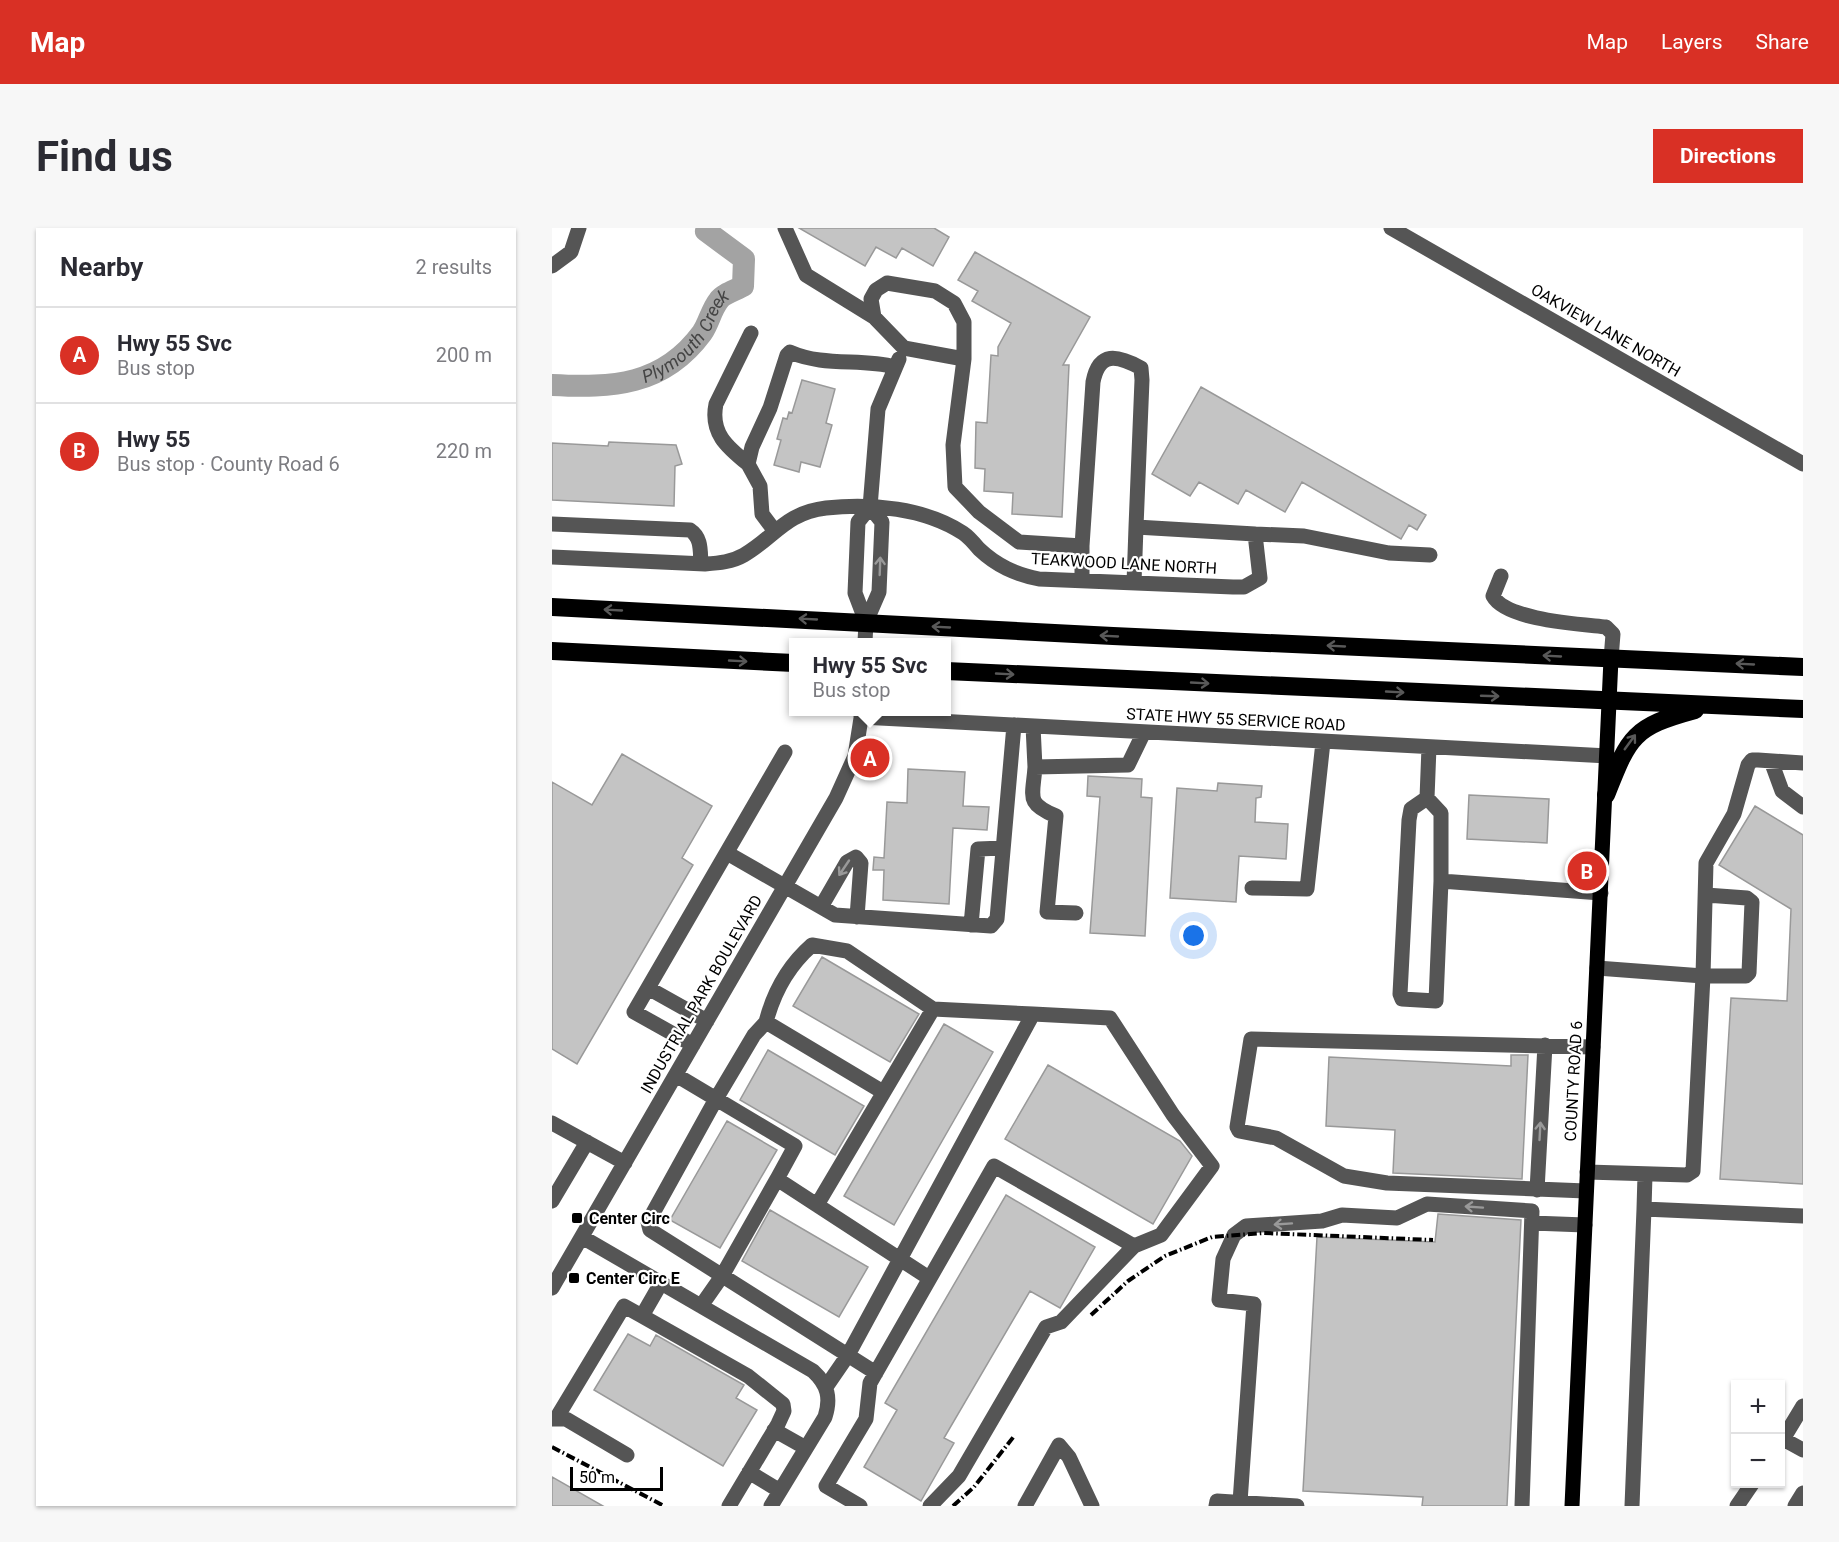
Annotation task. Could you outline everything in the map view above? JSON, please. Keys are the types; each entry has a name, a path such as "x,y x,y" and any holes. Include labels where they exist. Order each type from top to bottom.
{"highway":[{"path":"552,607 1113,636 1803,667"},
{"path":"552,651 789,663"},
{"path":"951,671 1803,709"},
{"path":"1606,795 1626,747 1634,736 1654,723 1712,706"}],"main road":[{"name":"COUNTY ROAD 6","path":"1572,1506 1611,658"}],"street":[{"path":"552,266 571,252 579,228"},
{"path":"785,228 806,275 874,317 904,348 964,359"},
{"name":"OAKVIEW LANE NORTH","path":"1391,228 1803,464"},
{"path":"874,317 871,299 876,290 887,283 935,291 954,303 964,322 964,359 953,445 955,487 979,512 1019,542 1082,546"},
{"path":"751,333 716,404 713,417 715,431 730,449 748,464 760,486 762,514 774,530"},
{"path":"866,622 855,593 858,522 870,507 878,409 904,348"},
{"path":"748,464 752,447 770,408 790,352 850,364 873,361 895,367"},
{"path":"1082,580 1082,546 1093,382 1095,370 1103,360 1115,357 1141,368 1134,583"},
{"path":"865,638 866,622 879,592 880,580 882,522 870,507"},
{"name":"TEAKWOOD LANE NORTH","path":"552,557 701,564 722,562 740,557 787,521 818,510 870,507 925,514 946,523 965,534 998,564 1017,575 1134,583 1244,587 1260,578 1255,534"},
{"path":"552,524 690,530 696,534 700,544 701,564"},
{"path":"1136,527 1304,536 1389,553 1430,555"},
{"path":"1501,576 1492,596 1497,603 1516,612 1606,627 1613,634 1611,658"},
{"name":"INDUSTRIAL PARK BOULEVARD","path":"552,1288 785,886 850,769 859,740 861,716"},
{"name":"STATE HWY 55 SERVICE ROAD","path":"889,716 1014,725 1608,756"},
{"path":"727,853 836,915 991,926 997,919 1014,725"},
{"path":"1033,726 1035,766 1033,801 1039,809 1056,816 1047,912 1076,913"},
{"path":"1035,766 1128,765 1144,732"},
{"path":"1252,888 1307,889 1323,742"},
{"path":"1427,798 1411,809 1409,820 1400,994 1402,999 1436,1001 1441,881 1441,813 1427,798 1429,747"},
{"path":"693,1045 634,1012 785,752"},
{"path":"1587,1172 1688,1176 1693,1171 1704,976 1706,863 1734,814 1748,765 1752,760 1803,763"},
{"path":"1771,760 1782,791 1803,807"},
{"path":"971,925 978,849 1003,848"},
{"path":"821,907 847,862 856,857 861,864 856,917"},
{"path":"1441,881 1601,893"},
{"path":"1597,968 1704,976 1746,976 1749,973 1752,902 1747,898 1706,895"},
{"path":"876,1373 650,1230 648,1222 716,1099 754,1035 766,1022 771,1000 792,962 812,945 847,951 933,1010 1110,1018 1173,1115 1212,1166 1161,1235 1134,1246 1061,1322 1046,1327 959,1476 930,1506"},
{"path":"648,988 707,1021"},
{"path":"817,1205 882,1092 933,1010"},
{"path":"826,1387 848,1355 1033,1014"},
{"path":"766,1022 882,1092"},
{"path":"1586,1191 1387,1183 1344,1176 1276,1138 1239,1131 1237,1127 1251,1039 1593,1047"},
{"path":"1537,1190 1545,1045"},
{"path":"676,1075 795,1146 722,1276 701,1306"},
{"path":"552,1123 625,1163"},
{"path":"552,1201 587,1142"},
{"path":"860,1506 826,1486 866,1419 870,1383 994,1166 1134,1246"},
{"path":"1632,1506 1645,1175"},
{"path":"777,1179 928,1278"},
{"path":"1240,1502 1254,1304 1219,1300 1223,1259 1234,1235 1246,1226 1322,1221 1342,1215 1397,1218 1427,1204 1585,1225"},
{"path":"1644,1209 1803,1216"},
{"path":"1522,1506 1532,1217"},
{"path":"582,1237 813,1371 822,1379 829,1404 825,1417 771,1506"},
{"path":"642,1316 661,1283"},
{"path":"554,1419 624,1306 748,1376 783,1404 784,1411 774,1430 729,1506"},
{"path":"1785,1436 1803,1406"},
{"path":"554,1419 566,1419 627,1455"},
{"path":"774,1430 806,1448"},
{"path":"1785,1442 1803,1450"},
{"path":"1025,1506 1059,1445 1069,1456 1092,1506"},
{"path":"749,1472 780,1491"},
{"path":"1737,1506 1749,1488"},
{"path":"1795,1506 1803,1493"},
{"path":"1216,1506 1217,1501 1297,1506"}],"building":[{"path":"799,228 934,228 949,237 933,266 902,248 896,258 876,247 865,266"},
{"path":"975,252 1090,317 1063,365 1069,365 1062,517 1012,514 1013,493 984,491 985,469 975,468 976,422 987,423 991,355 998,356 998,347 1011,323 972,301 978,291 958,280"},
{"path":"802,380 835,389 826,423 832,425 820,467 801,462 799,472 774,465 781,440 777,439 783,418 787,419 789,412 792,413"},
{"path":"1201,387 1426,515 1417,530 1409,525 1401,539 1302,482 1285,512 1246,490 1238,504 1199,482 1190,496 1152,474"},
{"path":"609,442 676,445 682,464 675,466 674,506 552,500 552,443 608,446"},
{"path":"622,754 712,806 682,858 693,865 577,1064 552,1049 552,782 592,805"},
{"path":"908,769 965,772 963,806 989,807 987,830 953,828 949,904 883,900 884,870 873,870 874,857 884,858 887,802 907,803"},
{"path":"1088,776 1142,779 1141,797 1152,798 1145,936 1090,933 1100,797 1087,796"},
{"path":"1218,783 1262,786 1261,797 1256,798 1255,822 1288,824 1286,859 1239,856 1236,902 1170,898 1177,788 1217,791"},
{"path":"1469,795 1549,799 1547,843 1467,839"},
{"path":"1755,806 1803,835 1803,1184 1720,1179 1731,998 1787,1001 1791,909 1719,865"},
{"path":"822,957 919,1014 890,1062 793,1006"},
{"path":"944,1024 993,1052 894,1225 844,1196"},
{"path":"768,1050 864,1106 835,1155 740,1100"},
{"path":"1511,1055 1528,1055 1522,1179 1393,1173 1395,1130 1326,1126 1329,1057 1511,1066"},
{"path":"1048,1065 1180,1141 1192,1156 1153,1224 1005,1139"},
{"path":"727,1121 777,1150 720,1248 670,1220"},
{"path":"1006,1195 1095,1247 1060,1308 1030,1291 944,1438 954,1443 921,1501 864,1467 897,1410 885,1403"},
{"path":"770,1210 868,1267 839,1317 742,1261"},
{"path":"1438,1214 1521,1220 1507,1506 1422,1506 1423,1497 1303,1491 1317,1237 1435,1242"},
{"path":"628,1334 650,1346 656,1335 744,1385 736,1398 757,1410 723,1466 594,1390"},
{"path":"552,1477 603,1506 552,1506"}],"waterway":[{"name":"Plymouth Creek","path":"552,385 595,386 635,380 653,374 671,364 687,351 702,333 719,300 743,286 744,259 706,231 707,228"}],"railway":[{"path":"1091,1315 1128,1281 1165,1256 1212,1237 1264,1233 1433,1240"},
{"path":"953,1506 974,1487 1015,1435"},
{"path":"552,1447 664,1506"}],"place":[{"name":"Hwy 55 Svc","path":"870,758"},
{"name":"Hwy 55","path":"1587,871"},
{"name":"Center Circ","path":"577,1218"},
{"name":"Center Circ E","path":"574,1278"}]}
